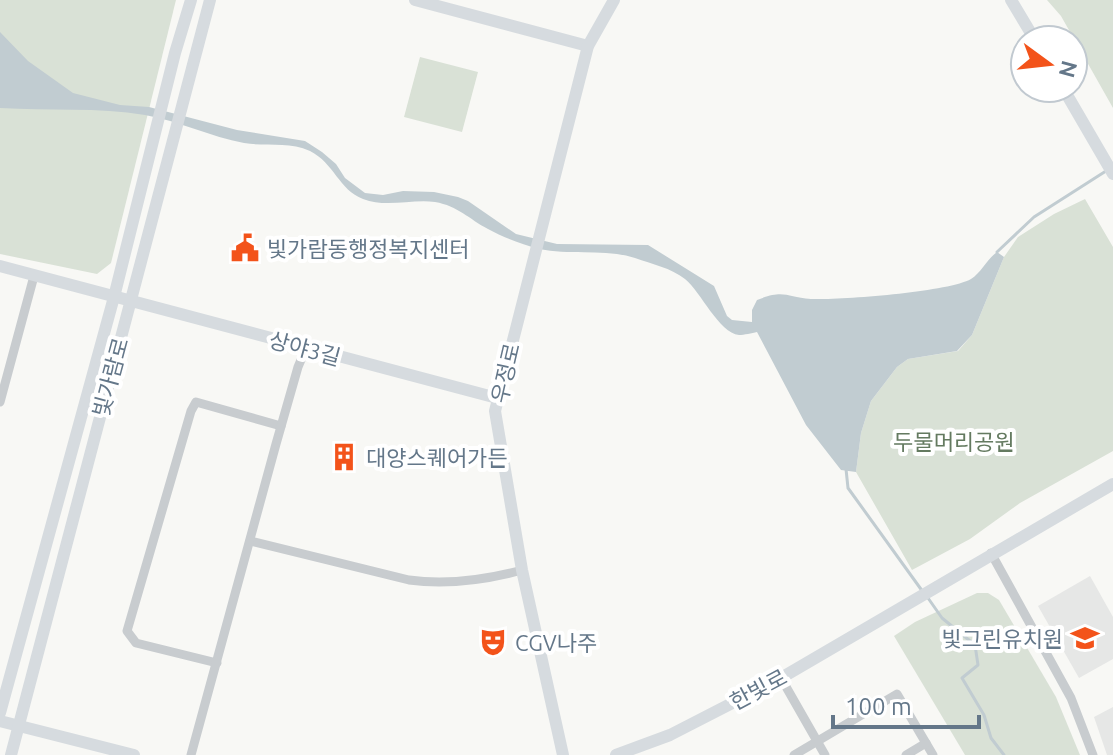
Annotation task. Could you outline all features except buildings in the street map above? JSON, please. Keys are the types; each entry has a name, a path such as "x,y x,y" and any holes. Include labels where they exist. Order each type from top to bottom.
{"street":[{"name":"빛가람로","path":"0,713 114,297 191,0"},
{"name":"빛가람로","path":"11,755 210,0"},
{"path":"415,0 588,46"},
{"name":"우정로","path":"563,755 522,570 495,411 588,46 614,0"},
{"path":"1011,0 1025,24"},
{"path":"1072,104 1113,174"},
{"name":"상야3길","path":"0,266 497,398"},
{"path":"0,402 5,365 34,276"},
{"path":"191,755 281,426 306,348"},
{"path":"217,663 136,643 127,631 196,402 281,426"},
{"path":"1093,755 1080,718 1058,673 991,553 1113,484"},
{"path":"250,541 432,583 467,581 522,570"},
{"name":"한빛로","path":"616,755 670,735 781,678 991,553"},
{"path":"781,678 825,755"},
{"path":"794,755 897,694 933,755"},
{"path":"0,721 134,755"},
{"path":"906,755 926,743"}],"shaded area":[{"path":"0,32 28,61 73,93 120,105 149,107 237,130 305,141 336,164 345,178 365,193 434,192 458,197 516,234 557,244 648,245 714,286 727,316 732,320 752,322 752,310 757,300 773,295 811,299 845,298 959,284 975,276 997,252 1004,257 972,335 957,351 908,359 897,367 871,401 861,433 856,472 841,470 806,425 757,332 732,333 717,320 691,285 674,272 623,255 539,249 500,235 457,210 435,202 381,203 363,199 348,189 318,156 302,148 244,143 158,118 127,113 0,108"},
{"name":"빛그린유치원","path":"1090,576 1113,617 1113,659 1079,678 1038,606"},
{"path":"1113,707 1113,755 1107,755 1094,717"}],"green space":[{"path":"0,0 176,0 111,263 97,274 0,254"},
{"path":"1047,0 1113,0 1113,108 1089,66 1089,24 1066,24"},
{"path":"420,57 478,72 462,132 404,117"},
{"name":"두물머리공원","path":"1085,199 1113,247 1113,451 1020,503 970,539 912,570 856,472 861,433 871,401 897,367 908,359 958,351 972,335 1004,257 1018,237"},
{"path":"977,593 988,593 999,600 1056,697 1080,755 965,755 894,636 915,622"}],"waterway":[{"path":"997,252 1034,217 1106,171"},
{"path":"846,469 848,488 923,592"},
{"path":"928,598 942,618 975,645 978,665 962,678 984,715 991,738 1004,755"}],"place":[{"name":"빛가람동행정복지센터","path":"245,248"},
{"name":"대양스퀘어가든","path":"344,457"},
{"name":"빛그린유치원","path":"1085,638"},
{"name":"CGV나주","path":"493,642"}]}
